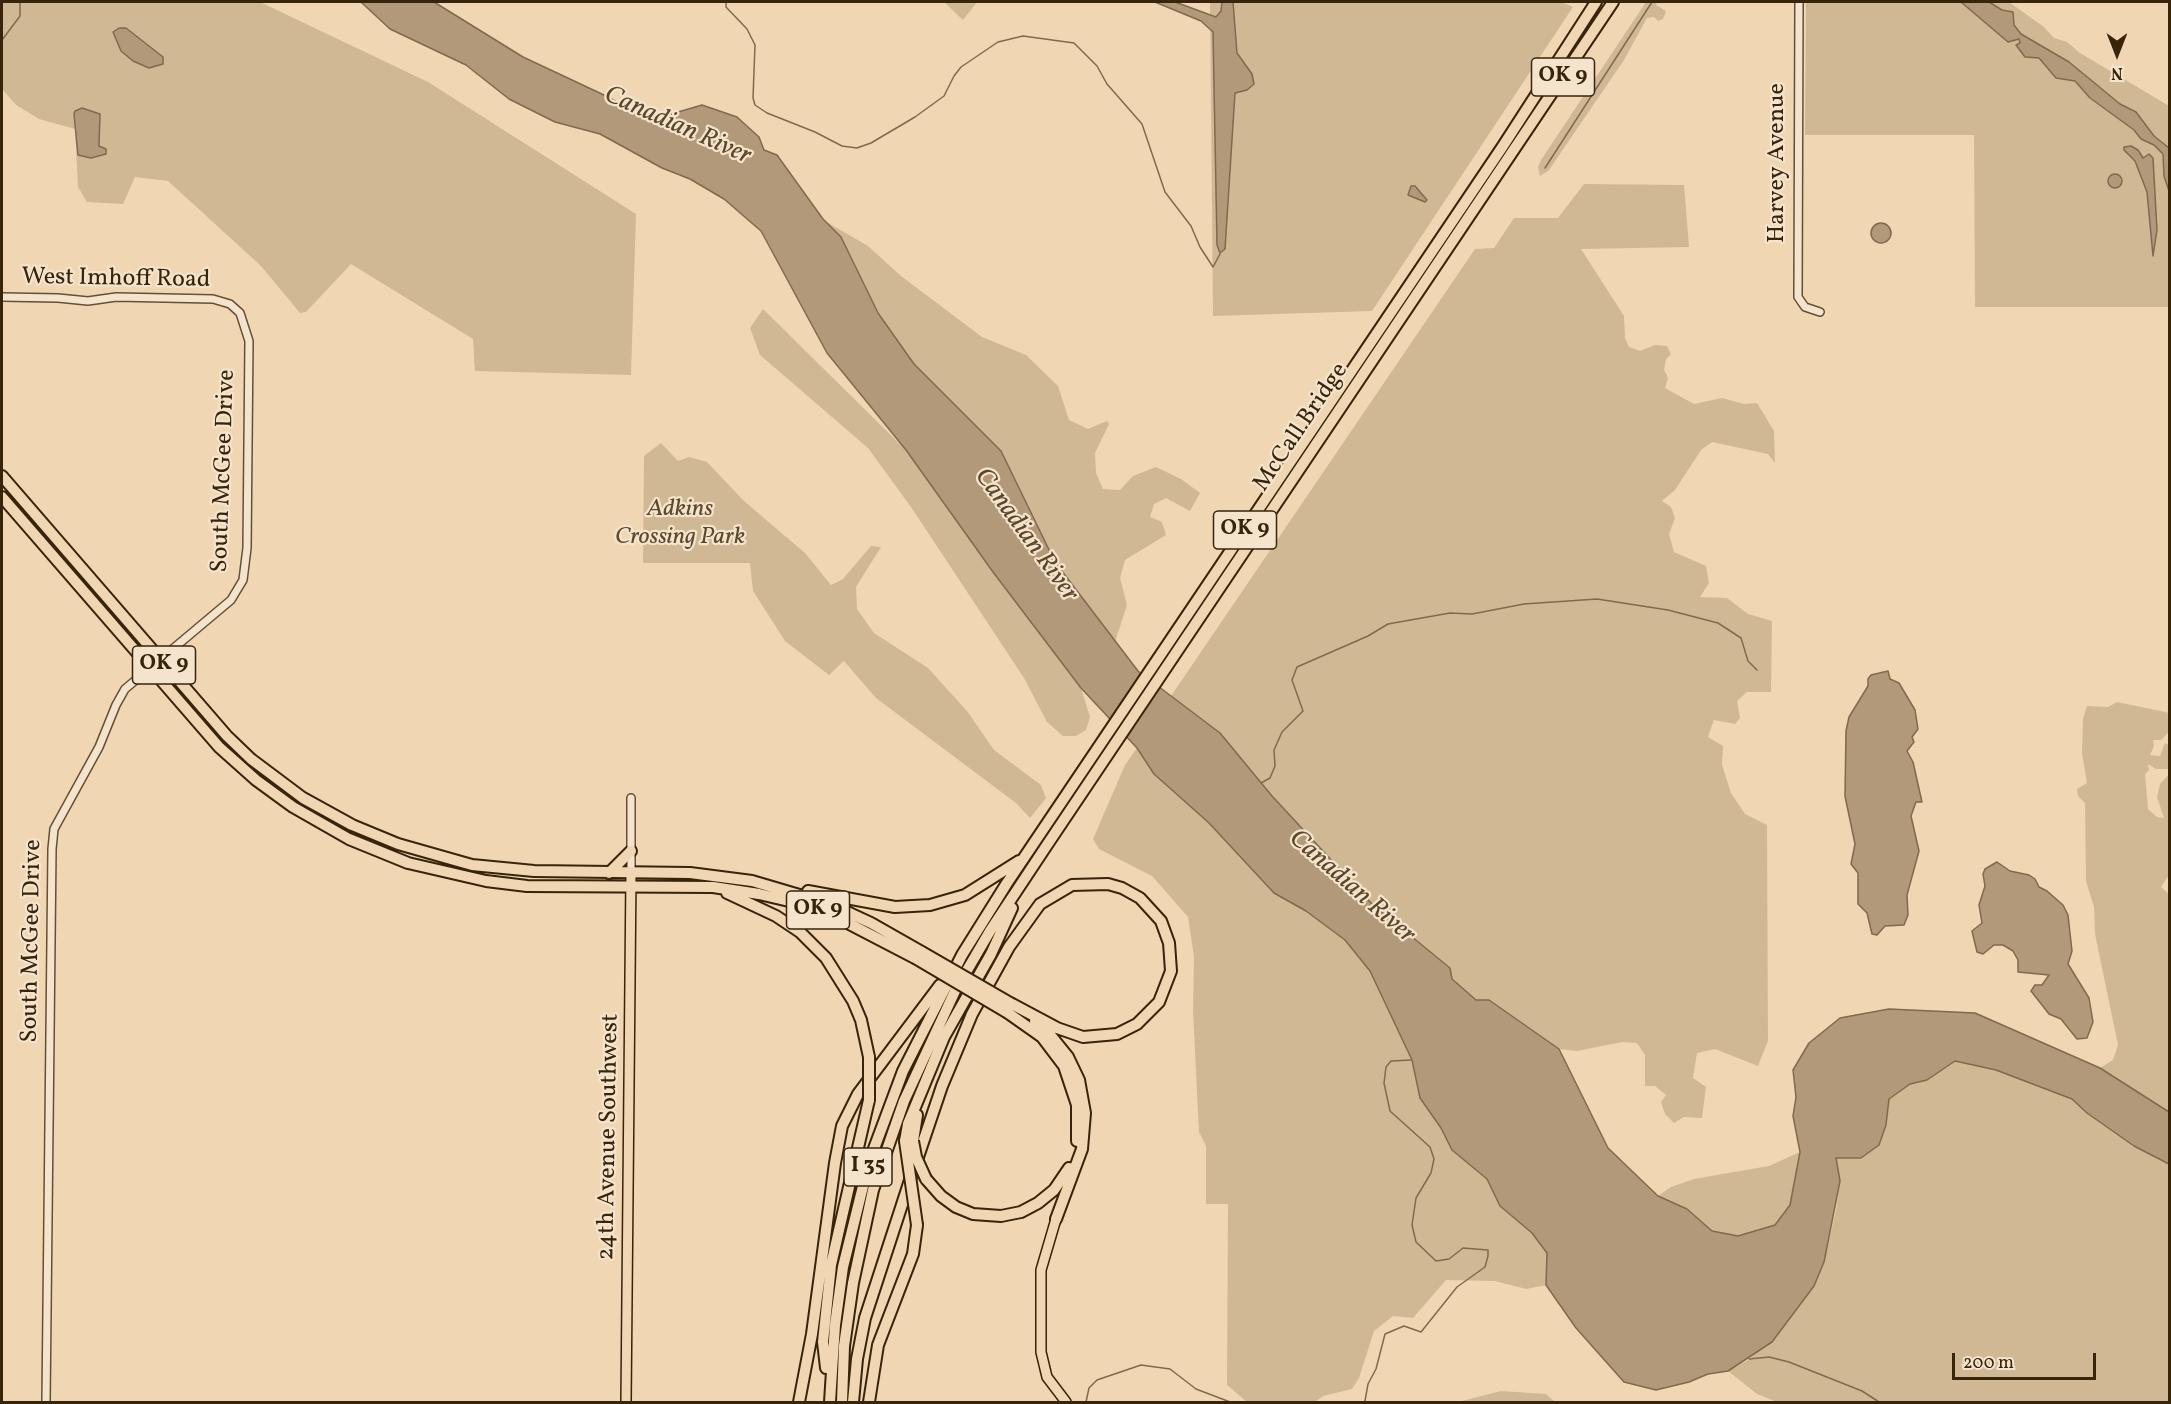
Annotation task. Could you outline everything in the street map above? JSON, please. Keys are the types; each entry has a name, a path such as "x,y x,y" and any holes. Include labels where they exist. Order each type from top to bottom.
{"highway":[{"name":"OK 9","path":"1508,149 1596,2"},
{"name":"OK 9","path":"1508,149 1613,2"},
{"name":"McCall Bridge","path":"1027,876 1042,842 1508,149"},
{"name":"OK 9","path":"2,476 160,661 227,736 251,759 303,798 352,825 398,844 472,865 534,871 717,875 784,889 832,894 895,907 930,906 954,900 977,889 1025,858"},
{"name":"OK 9","path":"2,497 219,747 256,780 292,807 349,839 408,863 486,882 527,886 713,887 759,894 806,906 862,928 918,955 1010,1009 1049,1044 1070,1079 1077,1105 1078,1128 1069,1168 1054,1190 1038,1203 1021,1212 1001,1216 973,1214 956,1207 940,1196 926,1179 909,1141 934,1060 956,1015 991,954 1027,876"},
{"name":"McCall Bridge","path":"1025,858 1042,842"},
{"path":"609,873 631,850"},
{"name":"I 35","path":"830,1399 842,1277 869,1162 903,1071 962,956 1025,858"},
{"name":"I 35","path":"842,1402 844,1346 858,1251 889,1141 917,1071 951,1000 990,931 1027,876"},
{"path":"853,1402 856,1359 865,1318 942,1086 972,1014 1009,947 1040,904 1061,890 1080,884 1101,883 1122,888 1140,898 1161,921 1170,943 1171,971 1159,1002 1137,1024 1111,1035 1083,1037 1010,1009"},
{"path":"713,887 776,916 800,932 826,958 853,1001 861,1020 869,1057 869,1100 836,1243 827,1294 823,1342 830,1399"},
{"path":"784,889 851,913 918,955"},
{"path":"799,1402 842,1126 858,1094 962,956"},
{"path":"1010,1009 1039,1025 1061,1047 1074,1068 1082,1092 1086,1125 1082,1149 1056,1219"},
{"path":"869,1402 878,1345 913,1254 917,1225 909,1141"},
{"path":"1056,1219 1069,1168"},
{"path":"802,1389 804,1402"}],"main road":[{"name":"24th Avenue Southwest","path":"626,1402 631,873"},
{"path":"1056,1219 1041,1270 1041,1352 1047,1377 1066,1402"}],"street":[{"name":"Harvey Avenue","path":"1799,2 1798,291 1800,301 1805,307 1820,312"},
{"name":"West Imhoff Road","path":"2,297 88,301 116,297 205,298 230,304"},
{"name":"South McGee Drive","path":"46,1402 52,842 54,829 99,747 125,689 231,600 241,586 246,573 249,340 243,318 230,304"},
{"path":"631,798 631,873"}],"green space":[{"path":"2,2 260,2 428,82 636,214 631,375 475,371 473,339 351,264 306,312 300,313 261,266 168,181 135,177 123,204 87,202 78,187 75,129 39,119 16,105 2,89"},
{"path":"944,2 977,2 963,20"},
{"path":"1210,2 1561,2 1573,7 1372,311 1213,316"},
{"path":"1646,2 1657,2 1656,5 1666,11 1663,19 1658,21 1654,17 1647,18 1624,60 1549,170 1540,176 1538,167 1541,160"},
{"path":"1806,2 1961,2 2008,42 2020,39 2020,43 2016,45 2025,57 2039,58 2056,78 2075,81 2090,99 2163,154 2164,176 2170,191 2169,307 1975,307 1974,135 1805,135","holes":["2124,147 2138,150 2143,158 2149,154 2153,158 2153,253 2147,192 2135,161 2124,150"]},
{"path":"1989,2 2009,2 2044,27 2054,38 2067,42 2080,53 2169,106 2169,148 2154,136 2136,112 2120,104 2069,62 2021,34 2014,25 2013,12 2002,10"},
{"path":"1584,184 1684,185 1689,247 1581,249 1624,316 1625,338 1629,347 1640,351 1655,345 1667,346 1671,354 1666,359 1664,370 1668,378 1665,388 1694,404 1722,398 1744,404 1757,403 1774,431 1775,463 1768,454 1712,442 1701,450 1675,490 1662,501 1671,507 1675,518 1669,534 1674,552 1706,566 1709,583 1700,597 1727,598 1748,614 1772,621 1771,692 1747,692 1737,701 1740,718 1735,724 1714,720 1708,737 1723,746 1722,765 1731,793 1745,814 1767,825 1768,1041 1758,1066 1715,1049 1697,1053 1693,1078 1706,1087 1702,1118 1684,1117 1674,1123 1665,1114 1661,1102 1666,1095 1655,1086 1645,1086 1645,1055 1637,1043 1622,1042 1577,1051 1559,1049 1489,1000 1476,1001 1452,979 1450,967 1372,904 1272,796 1220,733 1171,696 1475,249 1494,248 1514,218 1558,218"},
{"path":"823,220 868,246 901,276 982,337 1026,355 1058,386 1069,420 1088,429 1107,421 1109,424 1095,453 1096,473 1103,489 1120,490 1133,476 1156,467 1181,479 1200,493 1190,511 1166,498 1154,504 1150,517 1162,522 1166,535 1125,560 1120,578 1127,605 1115,642 1055,562 1001,451 914,364 878,313 841,237"},
{"path":"763,309 906,450 993,572 1081,688 1090,717 1086,730 1076,736 1063,736 1047,722 1024,678 911,507 868,448 760,355 750,328"},
{"name":"Adkins Crossing Park","path":"661,443 678,461 689,457 707,462 744,501 805,553 831,585 843,579 871,546 881,547 856,587 857,609 874,633 928,668 967,711 994,750 1041,785 1046,798 1030,818 1016,803 876,698 844,661 829,675 785,641 753,591 750,563 643,563 644,456"},
{"path":"2117,702 2170,713 2169,732 2161,740 2153,740 2154,746 2150,755 2160,756 2165,743 2169,745 2168,769 2156,769 2148,764 2149,770 2145,774 2148,809 2157,817 2164,818 2157,797 2160,784 2169,774 2169,875 2161,887 2170,895 2169,1112 2100,1068 2113,1060 2118,1045 2095,934 2094,907 2086,881 2085,803 2078,796 2077,789 2087,783 2082,753 2083,719 2087,706 2108,707"},
{"path":"1137,748 1154,774 1209,823 1274,893 1306,911 1345,940 1370,971 1412,1060 1420,1098 1441,1128 1452,1150 1487,1179 1500,1206 1532,1233 1547,1253 1546,1285 1526,1289 1495,1281 1446,1280 1413,1318 1393,1316 1374,1331 1359,1378 1352,1389 1323,1396 1315,1402 1247,1402 1227,1385 1228,1204 1206,1204 1206,1146 1199,1132 1193,1011 1194,957 1188,917 1152,876 1099,849 1093,839 1125,765"},
{"path":"1955,1061 1996,1070 2072,1099 2087,1113 2134,1146 2169,1164 2169,1402 1777,1402 1757,1394 1728,1371 1750,1359 1814,1286 1824,1262 1836,1210 1840,1181 1836,1158 1861,1158 1886,1125 1889,1099 1910,1084 1927,1080"},
{"path":"1800,1152 1790,1205 1775,1225 1738,1236 1712,1231 1687,1209 1658,1196 1671,1187 1694,1179 1769,1166"},
{"path":"1501,1391 1546,1394 1555,1402 1458,1402"}],"water":[{"name":"Canadian River","path":"361,2 434,2 523,57 604,95 655,123 664,124 668,115 702,105 737,117 759,137 764,150 777,155 823,219 841,237 878,313 914,364 1001,451 1055,562 1138,671 1220,733 1272,796 1372,904 1450,968 1452,979 1476,1000 1489,1000 1559,1049 1608,1148 1658,1196 1687,1209 1712,1231 1738,1236 1775,1225 1790,1205 1800,1152 1793,1116 1796,1097 1793,1070 1809,1043 1840,1018 1889,1009 1975,1013 2100,1068 2169,1112 2169,1164 2134,1146 2087,1113 2072,1099 1996,1070 1955,1061 1927,1080 1910,1084 1889,1099 1886,1125 1879,1145 1861,1158 1836,1158 1840,1181 1824,1262 1814,1286 1772,1342 1728,1371 1708,1374 1689,1382 1656,1390 1624,1382 1576,1328 1546,1285 1547,1253 1532,1233 1500,1206 1487,1179 1452,1150 1441,1128 1420,1098 1412,1060 1370,971 1345,940 1306,911 1274,893 1209,823 1154,774 1137,748 1081,688 993,572 906,450 827,353 761,231 724,199 690,179 662,168 600,134 555,122 509,99 466,65 390,29"},
{"path":"1155,2 1175,2 1216,17 1221,11 1222,2 1233,2 1237,53 1252,74 1254,84 1247,90 1235,93 1225,249 1220,253 1217,245 1213,32 1201,21"},
{"path":"1961,2 1989,2 2002,10 2013,12 2014,25 2021,34 2069,62 2120,104 2136,112 2154,136 2169,148 2169,191 2164,176 2163,154 2154,145 2141,139 2134,130 2090,98 2075,81 2056,78 2039,58 2025,57 2016,45 2020,43 2019,39 2008,42"},
{"path":"119,28 126,28 163,57 163,64 149,68 133,61 121,51 113,32"},
{"path":"82,108 100,114 99,146 106,149 106,154 91,158 78,155 74,114"},
{"path":"2131,146 2138,150 2143,158 2149,154 2153,158 2157,230 2153,256 2147,192 2135,161 2124,150 2124,147"},
{"path":"2112,174 2118,174 2122,181 2118,188 2112,188 2108,184 2108,178"},
{"path":"1411,186 1415,186 1427,200 1425,202 1408,195"},
{"path":"1877,223 1885,223 1891,229 1891,237 1885,243 1877,243 1871,237 1871,229"},
{"path":"1888,671 1890,679 1899,683 1915,710 1918,729 1912,737 1914,742 1907,751 1913,762 1922,802 1916,802 1911,816 1919,851 1907,895 1908,915 1904,925 1885,926 1877,935 1872,934 1867,913 1858,904 1858,873 1851,864 1855,844 1845,796 1846,731 1849,717 1868,686 1868,679 1871,675"},
{"path":"1997,862 2010,871 2029,875 2035,879 2039,887 2063,905 2068,915 2072,951 2068,964 2089,998 2093,1022 2087,1038 2077,1039 2061,1019 2049,1014 2031,991 2035,985 2042,985 2049,975 2018,972 2018,960 2013,951 2003,945 1994,945 1983,954 1977,952 1972,931 1982,923 1979,905 1985,886 1983,874 1985,869"}],"waterway":[{"path":"2,40 20,16 20,2"},
{"path":"726,2 726,7 747,29 755,45 753,98 755,105 767,113 815,132 842,146 857,148 871,143 915,117 944,96 961,67 998,42 1023,36 1074,43 1097,66 1107,84 1142,124 1165,192 1191,226 1200,247 1213,267 1220,254"},
{"path":"1545,168 1652,2"},
{"path":"1261,783 1270,778 1275,766 1274,750 1282,732 1303,711 1292,680 1297,667 1368,636 1388,624 1450,613 1472,614 1524,604 1597,599 1668,610 1718,623 1741,638 1748,661 1757,670"},
{"path":"1365,1401 1368,1384 1376,1369 1385,1334 1404,1326 1421,1332 1457,1287 1485,1267 1488,1256 1488,1250 1463,1248 1449,1259 1436,1261 1416,1242 1412,1225 1416,1198 1431,1173 1434,1159 1430,1147 1390,1111 1384,1083 1386,1067 1391,1061 1411,1060"},
{"path":"1749,1359 1769,1357 1789,1362 1862,1391 1879,1402"},
{"path":"1086,1402 1089,1388 1097,1380 1141,1365 1170,1369 1196,1389 1230,1402"}]}
